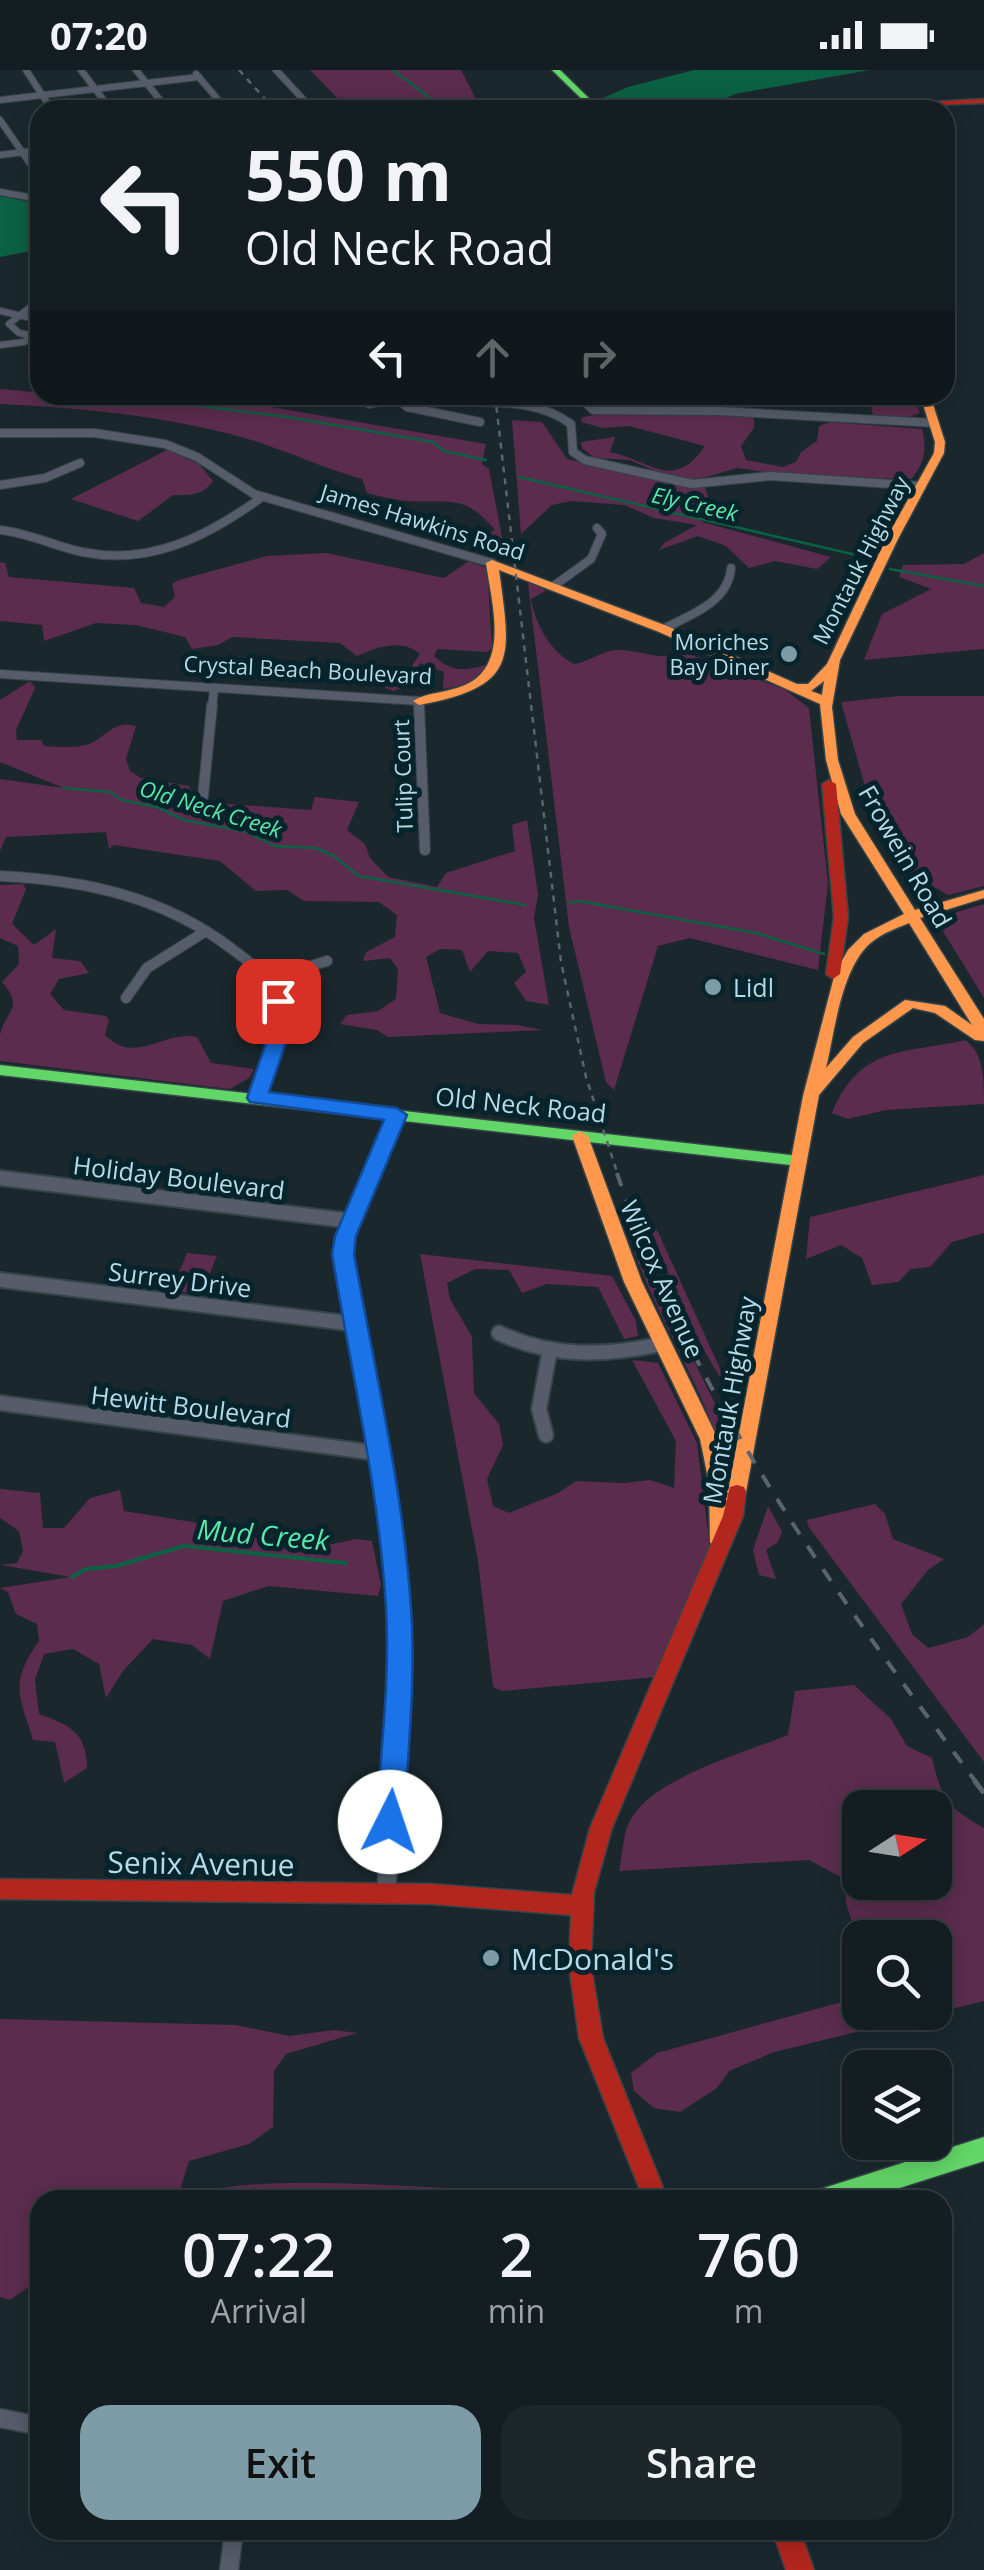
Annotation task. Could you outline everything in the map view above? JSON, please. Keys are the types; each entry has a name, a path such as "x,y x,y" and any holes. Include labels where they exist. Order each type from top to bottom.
{"main road":[{"path":"556,70 584,100"},
{"path":"955,104 984,101"},
{"name":"Montauk Highway","path":"830,750 826,702 832,666 892,538 941,446 929,405"},
{"name":"James Hawkins Road","path":"492,563 663,629 826,702"},
{"name":"Crystal Beach Boulevard","path":"419,701 469,690 498,667 502,652 492,563"},
{"path":"796,688 812,688 832,666"},
{"path":"830,750 841,917 831,985 831,1015"},
{"name":"Frowein Road","path":"830,750 848,814 984,1031"},
{"name":"Montauk Highway","path":"652,2190 591,2038 581,1977 582,1906 601,1828 719,1557 745,1465 798,1160 843,968 852,951 878,931 911,916 984,894"},
{"path":"811,1096 858,1040 910,1003 940,1009 984,1041"},
{"name":"Old Neck Road","path":"0,1070 798,1160"},
{"name":"Wilcox Avenue","path":"580,1136 612,1227 712,1449 718,1483 719,1557"},
{"name":"Senix Avenue","path":"0,1889 386,1893 514,1898 582,1906"},
{"path":"855,2190 984,2149"},
{"path":"790,2540 800,2570"}],"street":[{"path":"26,70 45,100"},
{"path":"81,70 104,100"},
{"path":"136,70 160,100"},
{"path":"193,70 219,100"},
{"path":"276,70 304,100"},
{"path":"0,100 199,77"},
{"path":"0,120 30,166"},
{"path":"0,154 30,151"},
{"path":"0,192 30,197"},
{"path":"30,306 16,315 10,326 30,336"},
{"path":"0,312 30,318"},
{"path":"0,345 30,341"},
{"path":"404,405 480,422"},
{"path":"504,405 555,412 572,424 573,452 585,460 692,484 753,476 922,486"},
{"path":"588,405 593,410 719,411 935,423"},
{"name":"James Hawkins Road","path":"0,433 121,434 161,441 198,457 227,481 262,497 454,548 492,563"},
{"path":"0,486 46,478 80,463"},
{"path":"0,530 31,534 85,553 151,554 220,528 262,497"},
{"path":"555,585 597,551 602,534 598,528"},
{"path":"663,629 719,596 729,585 731,568"},
{"name":"Crystal Beach Boulevard","path":"0,674 419,701"},
{"path":"204,796 214,688"},
{"name":"Tulip Court","path":"419,701 425,850"},
{"path":"0,876 60,880 123,894 176,912 206,930 268,979 278,1001 279,1034 257,1098"},
{"path":"126,998 147,968 206,930"},
{"path":"268,979 327,961"},
{"path":"386,1893 400,1647 391,1542 343,1254 352,1221 397,1115"},
{"name":"Holiday Boulevard","path":"0,1178 352,1221"},
{"name":"Surrey Drive","path":"0,1280 355,1324"},
{"path":"499,1333 523,1344 609,1354 662,1344"},
{"path":"546,1434 539,1409 550,1348"},
{"name":"Hewitt Boulevard","path":"0,1404 377,1453"},
{"path":"0,2418 30,2424"},
{"path":"228,2570 233,2540"}],"shaded area":[{"path":"310,70 461,70 476,100 339,100"},
{"path":"694,70 870,70 735,94 722,100 598,100 628,87"},
{"path":"0,196 30,202 30,251 0,257"},
{"path":"0,389 30,392 30,405 262,405 486,444 482,464 489,469 505,553 464,546 495,530 465,505 367,493 362,479 260,443 215,430 124,414 0,404"},
{"path":"870,405 917,405 920,413 909,417 873,415"},
{"path":"618,411 749,416 754,418 754,428 741,446 746,460 783,467 796,462 801,452 817,441 819,426 829,422 922,429 924,456 911,479 788,475 737,468 696,480 662,474 630,460 595,458 582,448 581,442 615,437 610,452 661,470 672,470 683,468 705,446 629,426 603,428 581,422 582,417"},
{"path":"512,420 542,422 567,459 705,488 708,496 698,516 702,522 831,557 817,569 775,561 749,568 726,546 698,536 659,550 664,543 697,525 654,518 624,505 571,501 552,505 521,534"},
{"path":"167,450 199,464 213,481 200,492 173,495 138,521 71,499"},
{"path":"326,553 444,578 469,561 487,568 492,648 487,652 437,649 434,656 460,669 489,664 488,672 463,685 443,689 444,672 420,663 410,684 394,691 385,688 389,680 404,677 420,654 405,646 381,647 357,656 340,643 232,637 218,645 192,649 185,637 136,625 96,623 44,641 42,625 0,621 0,562 5,563 9,577 134,588 141,603 164,607 175,597 172,584 179,580 267,556"},
{"path":"984,553 984,649 864,660 882,614 931,589 899,577 903,565 964,564"},
{"path":"528,583 541,585 545,591 531,599 545,637 574,664 614,650 659,656 683,652 784,689 809,708 828,884 818,970 690,938 658,946 614,1090 606,1082 569,927"},
{"path":"30,681 35,688 16,730 17,740 76,747 93,742 117,726 136,726 126,759 130,771 141,778 189,786 192,792 188,801 311,810 315,797 359,802 347,830 365,844 370,858 388,877 437,887 446,873 515,851 512,825 527,820 538,894 534,918 549,1005 526,1001 514,983 526,972 518,953 488,951 470,972 462,950 440,949 426,957 440,1013 478,1024 543,1030 388,1037 377,1030 340,1024 347,1015 378,1011 396,999 398,969 390,958 363,961 366,952 395,937 397,915 379,902 304,901 287,890 256,891 220,861 114,845 109,849 106,832 6,837 0,851 0,779 64,788 0,762 0,700"},
{"path":"899,696 984,696 984,886 948,895 906,871 864,783 841,702"},
{"path":"23,884 26,889 12,924 34,945 56,929 52,958 80,961 89,973 59,979 50,994 64,1010 106,1016 109,1020 105,1035 128,1047 197,1037 211,1063 254,1069 249,1078 230,1089 0,1061 0,1035 13,1004 2,982 19,964 18,946 0,938 0,885"},
{"path":"984,904 984,998 938,923"},
{"path":"965,1040 979,1059 984,1104 886,1110 848,1119 832,1113 843,1091 870,1064 903,1051"},
{"path":"984,1175 984,1233 952,1242 930,1267 911,1269 898,1282 872,1285 862,1258 841,1245 806,1259 810,1217"},
{"path":"625,1224 737,1447 728,1470 718,1438 648,1287"},
{"path":"649,1224 658,1232 732,1395 696,1334"},
{"path":"187,1253 217,1256 201,1294 171,1291"},
{"path":"420,1254 612,1276 636,1321 638,1336 624,1339 598,1287 547,1284 522,1293 509,1270 475,1269 447,1283 450,1299 472,1337 474,1393 499,1424 503,1445 487,1479 493,1506 509,1513 558,1493 576,1481 650,1480 674,1488 676,1441 632,1360 658,1363 697,1443 710,1549 656,1677 502,1691 493,1687 478,1561"},
{"path":"0,1489 40,1493 43,1528 64,1528 90,1498 120,1490 124,1511 223,1527 296,1552 356,1539 372,1541 381,1585 378,1596 268,1586 223,1601 210,1659 192,1645 153,1639 123,1671 106,1698 99,1664 73,1649 44,1654 35,1680 39,1714 75,1732 86,1756 87,1768 64,1783 55,1742 33,1740 21,1699 23,1668 39,1641 37,1624 16,1614 8,1592 0,1588 70,1577 1,1565 17,1563 23,1551 19,1531 0,1518"},
{"path":"875,1504 885,1514 893,1539 944,1559 928,1570 901,1604 912,1634 928,1648 968,1637 984,1624 984,1762 808,1526 807,1520"},
{"path":"768,1506 782,1532 778,1542 766,1550 776,1579 759,1575 753,1550"},
{"path":"854,1685 891,1719 907,1746 932,1758 942,1790 842,1790 842,1878 809,1860 619,1871 628,1825 655,1794 723,1759 788,1735 795,1691"},
{"path":"952,1806 984,1828 984,2001 952,2009 952,1920 851,1920 846,1903 952,1900"},
{"path":"842,2002 842,2030 865,2030 774,2052 729,2071 717,2088 680,2112 654,2108 634,2091 631,2073 657,2053"},
{"path":"0,2019 235,2025 289,2036 334,2030 357,2033 286,2054 274,2071 273,2127 249,2144 189,2161 181,2187 188,2190 30,2190 30,2286 10,2300 0,2297"},
{"path":"259,2184 479,2190 216,2190"}],"waterway":[{"path":"393,70 433,100"},
{"name":"Ely Creek","path":"191,405 433,442 444,451 486,460"},
{"name":"Ely Creek","path":"519,477 865,557"},
{"name":"Ely Creek","path":"890,569 984,586"},
{"name":"Old Neck Creek","path":"63,788 110,792 122,800 157,807 184,820 247,832 274,846 316,848 334,856 359,876 525,905"},
{"name":"Old Neck Creek","path":"570,903 579,901 756,933 824,954"},
{"name":"Mud Creek","path":"72,1577 86,1569 116,1566 184,1546 346,1563"}],"railway":[{"path":"239,70 266,100"},
{"path":"496,405 561,962 586,1077 618,1175"},
{"path":"617,1173 647,1254 726,1414 821,1567 976,1782"},
{"path":"974,1780 984,1793"}],"traffic: fast":[{"path":"556,70 587,100"},
{"path":"0,1070 799,1161"},
{"path":"855,2190 984,2149"}],"traffic: slow":[{"path":"928,405 940,442 939,453 892,539 834,660 826,707 832,760 848,814 984,1031"},
{"path":"419,701 452,695 475,686 490,674 498,658 500,640 492,563 663,629 826,702"},
{"path":"797,688 812,687 832,666"},
{"path":"911,916 984,894"},
{"path":"737,1492 811,1096 842,973 853,953 869,937 911,916"},
{"path":"815,1091 858,1040 910,1003 940,1009 980,1037"},
{"path":"580,1136 633,1282 709,1439 718,1483 720,1542"}],"traffic: jam":[{"path":"955,103 984,101"},
{"path":"829,784 841,917 833,974"},
{"path":"652,2190 591,2038 580,1966 583,1892 601,1828 733,1516 737,1492"},
{"path":"0,1889 431,1894 582,1906"},
{"path":"790,2540 800,2570"}],"place":[{"name":"Moriches Bay Diner","path":"789,654"},
{"name":"Lidl","path":"713,987"},
{"name":"McDonald's","path":"491,1958"}],"route":[{"path":"278,1001 279,1034 257,1098 397,1115 346,1236 343,1254 389,1526 398,1609 399,1678 390,1822"}]}
